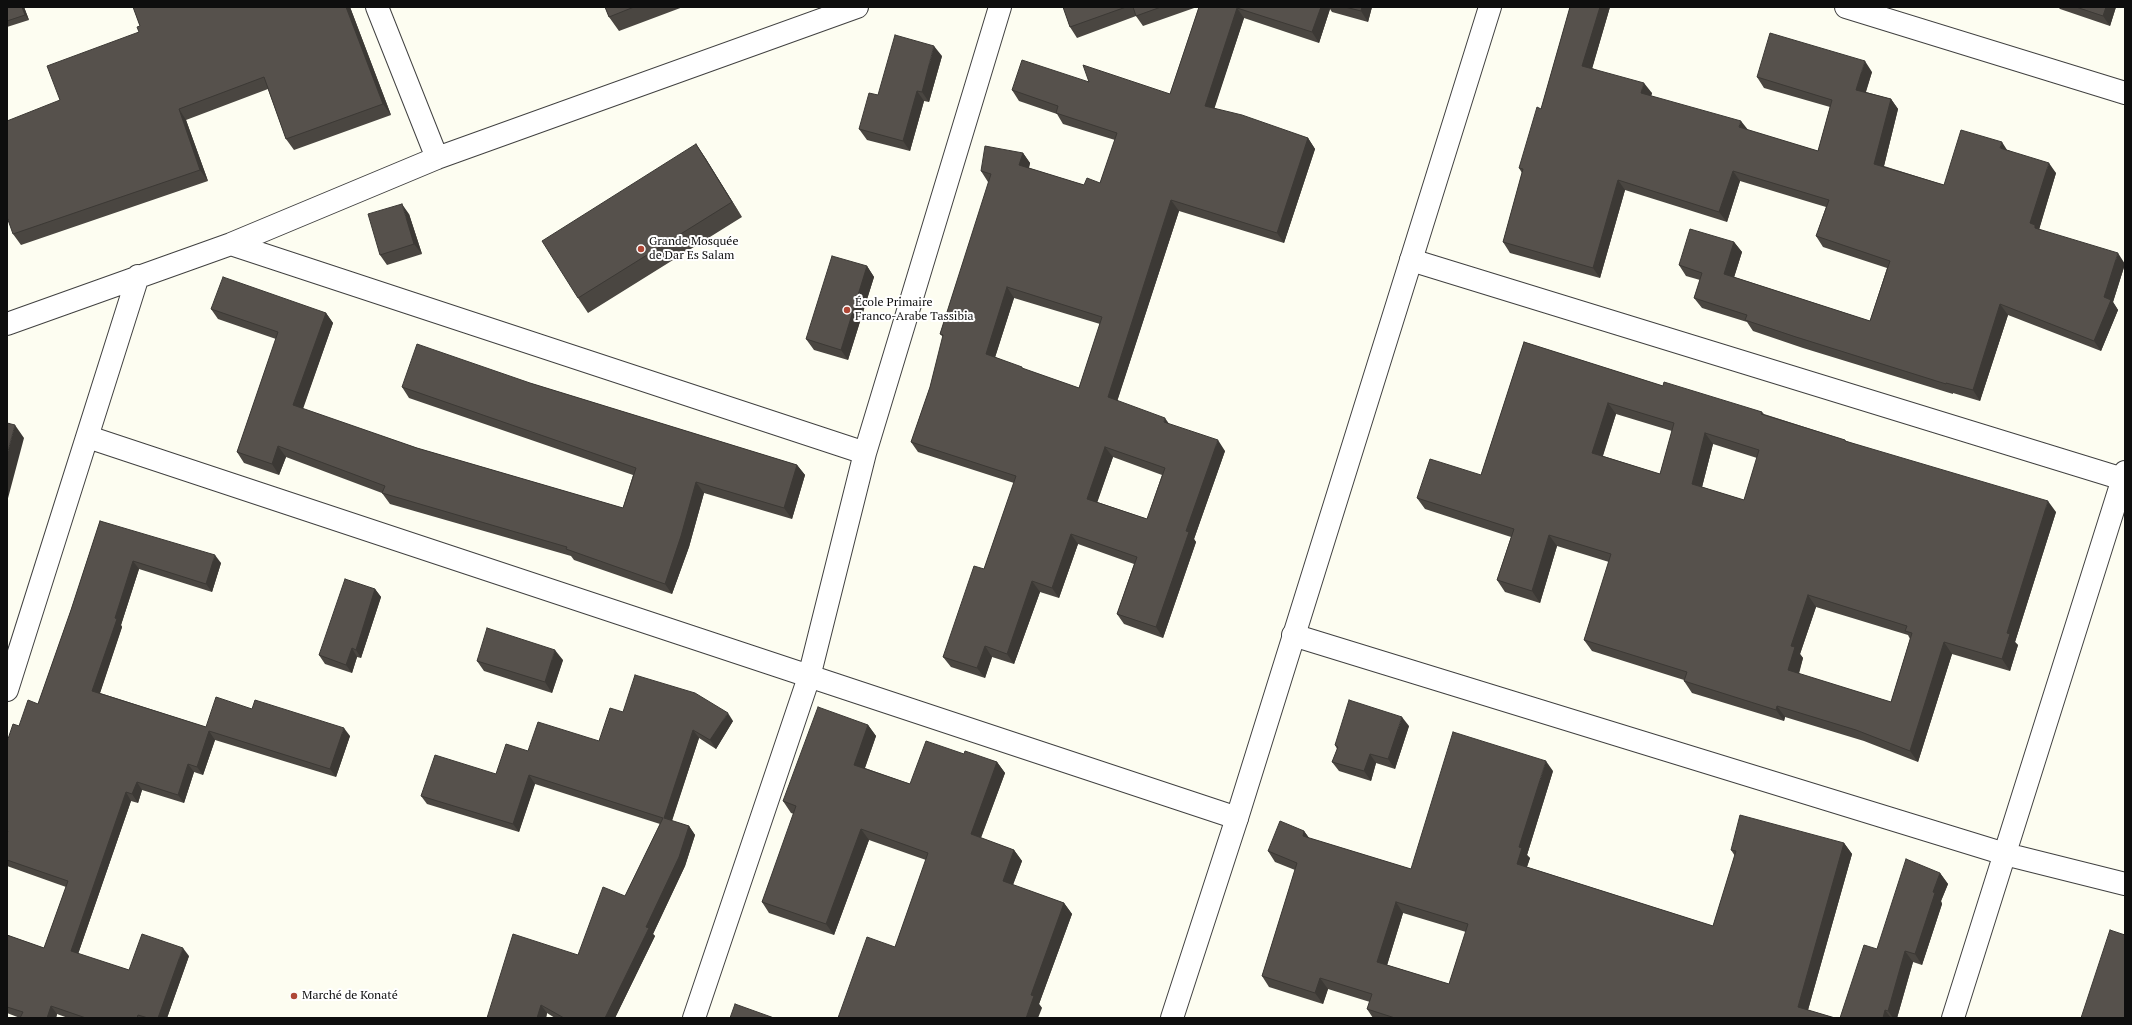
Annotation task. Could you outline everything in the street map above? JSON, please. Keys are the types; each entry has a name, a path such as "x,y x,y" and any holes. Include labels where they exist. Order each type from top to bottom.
{"street":[{"path":"378,7 437,158"},
{"path":"7,324 231,244 437,158 857,7"},
{"path":"694,1018 809,677 865,453 1000,7"},
{"path":"1173,1018 1237,818 1490,7"},
{"path":"1846,7 2125,93"},
{"path":"231,244 865,453"},
{"path":"1411,260 2124,476 1953,1018"},
{"path":"7,690 138,276"},
{"path":"88,437 1237,818"},
{"path":"1293,635 2005,854 2125,884"}],"building":[{"path":"7,7 22,7 25,15 7,21"},
{"path":"133,7 346,7 383,104 286,139 264,77 179,109 200,170 13,234 7,217 7,121 60,100 47,66 139,32 137,27 140,26"},
{"path":"605,7 634,7 609,17"},
{"path":"1063,7 1126,7 1070,27"},
{"path":"1133,7 1161,7 1136,16"},
{"path":"1199,7 1321,7 1312,32 1237,8 1205,106 1242,115 1308,138 1277,233 1171,200 1108,397 1165,418 1164,422 1218,440 1186,531 1189,532 1156,627 1117,614 1137,557 1071,534 1052,588 1032,581 1007,654 985,646 977,668 943,657 974,566 984,569 1016,476 911,442 930,387 943,335 940,334 991,174 981,171 985,146 1023,153 1019,165 1084,185 1087,178 1100,183 1117,133 1056,113 1058,106 1012,90 1022,60 1089,82 1083,65 1170,94","holes":["1007,287 1102,317 1079,388 986,354","1105,447 1165,468 1147,519 1087,499"]},
{"path":"1345,7 1362,7 1361,11"},
{"path":"1570,7 1600,7 1582,66 1644,83 1641,93 1741,121 1739,127 1818,151 1832,100 1757,77 1770,33 1865,61 1856,90 1891,99 1874,164 1944,185 1961,130 2002,142 2000,148 2049,163 2030,223 2035,225 2035,228 2118,253 2104,297 2111,300 2094,341 2000,304 1973,390 1946,384 1796,337 1745,320 1747,315 1694,298 1702,273 1679,265 1690,229 1734,242 1724,274 1870,321 1890,261 1816,236 1829,200 1733,171 1719,212 1618,180 1593,268 1503,242 1523,169 1519,168 1537,107 1541,109"},
{"path":"2076,7 2106,7 2103,16"},
{"path":"895,35 934,46 922,92 917,91 903,141 859,129 869,93 878,95"},
{"path":"696,144 732,202 578,298 542,241"},
{"path":"402,204 414,244 380,255 368,214"},
{"path":"832,256 867,266 841,350 806,339"},
{"path":"223,277 326,313 293,405 417,448 623,508 636,468 402,387 417,344 530,383 797,465 784,508 696,482 681,536 665,584 566,549 567,547 382,493 385,486 278,446 272,464 237,452 278,332 211,309"},
{"path":"1524,342 1663,386 1664,382 1762,412 1761,414 1845,441 2048,501 2007,633 2010,634 2002,659 1944,642 1910,751 1856,730 1777,706 1776,710 1684,681 1687,672 1584,640 1611,554 1549,535 1532,591 1497,580 1514,529 1417,498 1430,459 1481,475","holes":["1608,403 1674,423 1660,474 1592,453","1705,433 1759,450 1744,500 1692,484","1808,595 1907,626 1905,631 1912,633 1891,702 1788,670 1795,647 1791,646"]},
{"path":"7,423 15,425 7,455"},
{"path":"100,521 215,555 206,584 133,561 115,618 117,619 92,691 206,727 216,697 252,709 255,700 344,728 330,769 209,731 197,767 188,764 178,795 137,782 132,794 126,792 71,951 129,970 142,934 183,948 158,1018 148,1018 138,1015 137,1018 86,1018 51,1006 47,1018 20,1018 23,1012 7,1007 7,935 44,948 68,881 7,860 7,742 13,724 19,726 28,700 38,704"},
{"path":"345,579 375,589 356,650 352,648 346,665 319,655"},
{"path":"487,628 555,650 545,682 477,661"},
{"path":"635,675 695,693 728,713 710,740 693,730 664,818 689,826 679,857 646,927 649,928 605,1018 564,1018 541,1005 537,1018 487,1018 513,934 578,955 603,887 625,896 663,818 529,775 513,824 421,796 435,755 496,774 506,744 528,751 538,722 599,741 610,708 623,712"},
{"path":"1349,700 1402,717 1388,759 1370,754 1364,771 1332,762 1338,747 1335,745"},
{"path":"818,707 868,725 854,765 910,784 926,741 964,754 965,751 997,762 971,834 1014,850 1003,881 1064,903 1031,995 1034,996 1026,1018 838,1018 867,937 895,947 928,853 861,829 826,924 762,902 796,806 783,801"},
{"path":"1453,732 1546,761 1519,847 1522,848 1517,864 1713,926 1736,851 1731,850 1740,815 1844,843 1798,1007 1835,1018 1395,1018 1367,1009 1372,994 1320,978 1315,993 1262,976 1297,863 1268,851 1280,821 1304,831 1303,836 1411,869","holes":["1396,902 1468,924 1449,984 1377,962"]},
{"path":"1906,859 1940,873 1915,954 1905,951 1888,1011 1885,1010 1883,1018 1840,1018 1864,945 1877,949"},
{"path":"2110,930 2125,935 2125,1018 2081,1018"},
{"path":"735,1004 774,1018 730,1018"}],"place":[{"name":"Grande Mosquée de Dar Es Salam","path":"641,249"},
{"name":"École Primaire Franco-Arabe Tassibia","path":"847,310"},
{"name":"Marché de Konaté","path":"294,996"}]}
